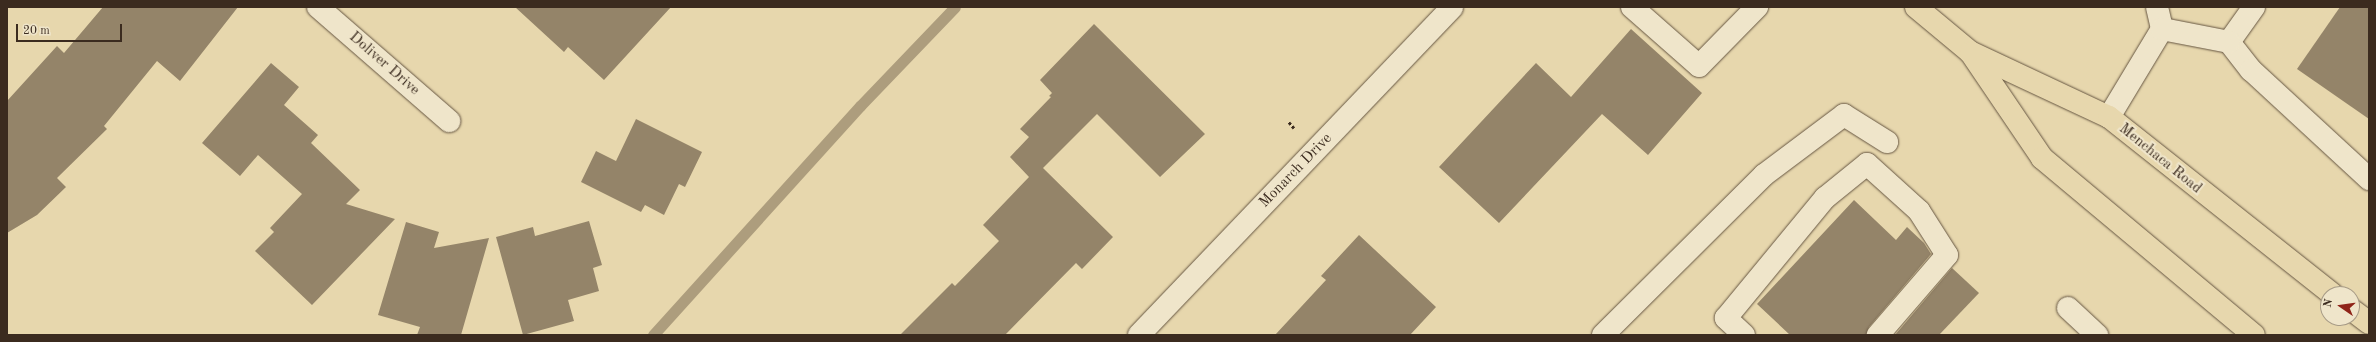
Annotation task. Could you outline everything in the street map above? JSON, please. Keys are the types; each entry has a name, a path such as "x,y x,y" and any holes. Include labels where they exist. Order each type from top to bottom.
{"main road":[{"name":"Menchaca Road","path":"1916,7 1970,52 2109,117 2322,286"},
{"name":"Menchaca Road","path":"1970,52 2042,158 2254,335"},
{"path":"2360,316 2369,323"}],"street":[{"name":"Doliver Drive","path":"318,7 449,121"},
{"name":"Monarch Drive","path":"1139,335 1452,7"},
{"path":"1632,7 1699,66 1757,7"},
{"path":"2109,117 2162,29 2157,7"},
{"path":"2229,42 2254,7"},
{"path":"2162,29 2229,42 2251,70 2369,180"},
{"path":"1603,335 1764,175 1844,115 1887,142"},
{"path":"1744,335 1726,318 1825,198 1867,164 1919,211 1947,256 1878,335"},
{"path":"2068,308 2097,335"}],"building":[{"path":"103,7 238,7 180,81 157,61 104,126 107,129 57,178 66,187 37,215 7,233 7,101 57,46 64,53"},
{"path":"515,7 671,7 604,80 568,47 564,52"},
{"path":"2340,7 2369,7 2369,119 2297,69"},
{"path":"1094,24 1205,134 1160,177 1097,114 1043,168 1113,237 1082,269 1076,263 1005,335 900,335 952,283 955,286 999,241 983,225 1029,177 1010,157 1029,137 1020,129 1051,97 1049,96 1052,93 1040,80"},
{"path":"1631,29 1702,93 1648,155 1602,114 1499,223 1439,167 1536,63 1571,97"},
{"path":"271,63 299,87 284,105 318,135 311,143 360,190 346,204 395,219 312,305 255,251 274,232 270,228 302,194 258,155 240,176 202,143"},
{"path":"636,119 702,152 685,187 679,184 664,215 645,205 641,212 581,182 596,151 616,161"},
{"path":"1854,200 1896,240 1907,227 1924,243 1931,254 1869,327 1866,335 1790,335 1757,304"},
{"path":"589,221 602,265 593,268 599,291 568,300 574,321 523,335 496,237 533,227 535,236"},
{"path":"406,222 439,232 434,248 489,238 461,335 417,335 420,327 378,315"},
{"path":"1359,235 1436,307 1410,335 1275,335 1326,280 1321,276"},
{"path":"1952,268 1979,293 1939,335 1895,335"}],"waterway":[{"path":"653,335 860,106 955,7"}]}
